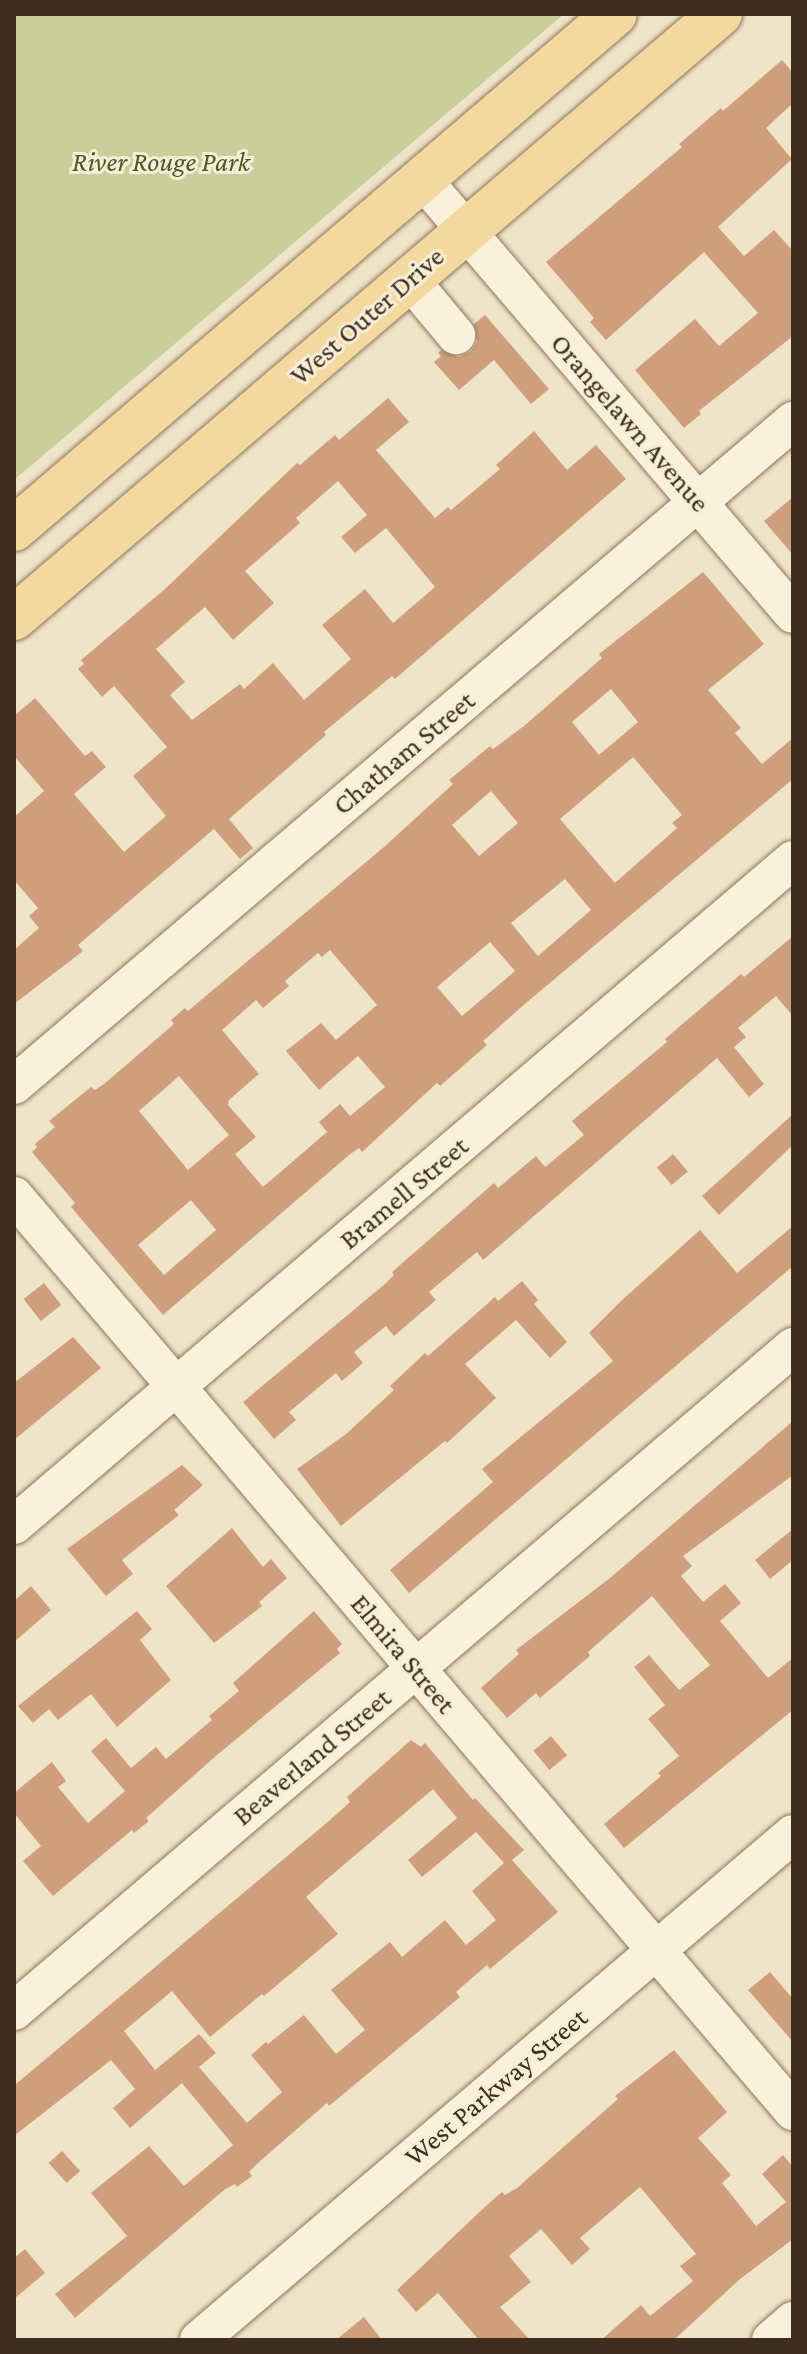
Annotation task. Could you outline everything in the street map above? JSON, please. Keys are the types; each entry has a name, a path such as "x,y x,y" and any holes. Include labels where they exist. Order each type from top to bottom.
{"main road":[{"path":"14,529 615,14"},
{"name":"West Outer Drive","path":"14,618 720,14"},
{"path":"245,332 289,383"}],"street":[{"name":"Orangelawn Avenue","path":"423,180 793,614"},
{"path":"410,280 456,335"},
{"name":"Chatham Street","path":"14,1085 793,421"},
{"name":"Bramell Street","path":"14,1525 793,860"},
{"name":"Elmira Street","path":"14,1196 793,2111"},
{"name":"Beaverland Street","path":"14,2011 793,1347"},
{"name":"West Parkway Street","path":"199,2340 793,1834"},
{"path":"771,2340 793,2321"}],"green space":[{"name":"River Rouge Park","path":"14,14 564,14 14,480"}],"building":[{"path":"782,60 793,73 793,103 766,128 792,159 718,227 744,256 774,230 793,251 793,336 699,411 701,414 684,428 635,370 695,319 719,346 758,313 704,252 606,340 590,322 594,318 546,262 682,147 679,144 721,108 723,111"},
{"path":"485,315 549,389 531,404 494,360 459,390 434,362 441,356 438,353 441,350 459,357 471,351 477,342 474,324"},
{"path":"388,398 409,422 376,450 435,518 448,507 451,510 500,469 496,465 534,431 567,470 596,445 626,479 395,679 392,676 324,732 326,735 229,819 253,848 240,859 214,829 78,945 83,951 14,1004 14,950 39,928 29,916 38,908 14,880 14,817 44,791 14,756 14,716 35,698 85,756 92,751 106,767 74,794 124,852 166,816 133,776 167,747 114,686 102,697 78,669 84,664 81,660 165,589 297,463 300,465 335,435 339,440","holes":["338,481 367,515 341,537 355,553 386,528 435,587 393,623 365,589 322,625 351,659 304,700 273,663 244,689 240,684 192,720 170,695 185,682 156,649 205,607 233,640 274,603 245,571 300,523 296,518"]},
{"path":"793,497 793,555 764,521"},
{"path":"703,572 764,644 708,690 741,728 735,733 762,764 793,738 793,779 526,1003 483,1041 487,1045 440,1086 437,1083 362,1152 359,1148 349,1155 163,1315 71,1207 75,1203 32,1152 37,1147 35,1144 55,1127 49,1121 91,1087 95,1090 104,1084 174,1024 171,1020 185,1008 188,1011 384,847 453,784 449,780 490,746 493,749 524,726 602,658 599,654","holes":["611,689 638,722 599,755 572,722","633,757 682,815 672,823 677,828 615,883 560,819","491,791 518,823 479,856 452,825","565,879 591,910 538,956 511,923","490,942 515,971 462,1016 437,987","330,950 377,1005 336,1040 321,1023 286,1051 319,1090 358,1056 385,1087 350,1116 340,1104 319,1122 327,1132 263,1187 235,1154 256,1137 228,1105 229,1100 259,1074 222,1030 256,1000 263,1008 289,986 285,981 318,953 322,957","179,1076 229,1135 188,1170 139,1111","191,1200 216,1230 164,1275 138,1245"]},
{"path":"793,936 793,1016 776,996 738,1028 746,1037 734,1047 764,1084 749,1097 717,1058 483,1260 477,1252 429,1292 436,1300 394,1336 386,1326 354,1352 363,1363 342,1381 336,1373 289,1412 296,1420 274,1439 243,1402 385,1284 394,1275 392,1272 494,1183 498,1188 536,1156 545,1167 584,1135 572,1121 667,1042 665,1039 741,974 744,977"},
{"path":"793,1114 793,1145 719,1215 702,1196"},
{"path":"673,1154 688,1172 672,1185 657,1167"},
{"path":"793,1226 793,1266 409,1593 390,1570 493,1482 482,1469 613,1361 589,1333 621,1301 700,1230 737,1273"},
{"path":"522,1281 538,1300 534,1304 567,1342 550,1358 516,1320 465,1364 496,1398 447,1443 445,1441 341,1526 297,1469 346,1434 394,1390 390,1386 425,1353 428,1356 495,1297 498,1301"},
{"path":"44,1283 61,1305 41,1321 24,1299"},
{"path":"73,1337 101,1368 14,1440 14,1383"},
{"path":"793,1421 793,1475 683,1556 692,1566 681,1576 703,1602 725,1584 741,1603 720,1621 768,1678 793,1658 793,1710 624,1848 604,1824 661,1776 658,1773 679,1756 648,1719 665,1705 634,1667 649,1655 679,1690 710,1665 652,1596 588,1652 590,1656 540,1698 536,1693 507,1718 481,1688 519,1654 516,1650 610,1578"},
{"path":"182,1465 203,1485 174,1510 179,1515 122,1560 133,1574 106,1596 67,1549"},
{"path":"232,1528 263,1567 271,1559 287,1578 259,1602 262,1606 214,1643 166,1586"},
{"path":"793,1529 793,1560 770,1579 755,1560"},
{"path":"31,1586 51,1610 14,1642 14,1601"},
{"path":"137,1611 152,1629 140,1640 171,1680 117,1727 91,1694 58,1720 49,1709 33,1723 18,1706"},
{"path":"314,1611 342,1644 337,1649 340,1653 217,1755 146,1818 149,1821 134,1833 132,1830 53,1896 23,1861 41,1846 14,1813 14,1793 52,1762 66,1781 58,1787 88,1823 125,1791 91,1751 106,1738 131,1768 156,1747 166,1759 212,1720 209,1716 239,1691 233,1683"},
{"path":"551,1736 567,1755 549,1770 533,1751"},
{"path":"411,1740 421,1747 425,1743 473,1800 475,1798 524,1850 512,1860 558,1912 490,1969 487,1965 456,1992 460,1997 329,2106 327,2103 259,2162 249,2172 252,2176 237,2187 235,2184 224,2190 75,2318 55,2294 127,2236 91,2193 149,2146 184,2186 233,2145 182,2083 130,2128 113,2108 135,2089 111,2060 14,2136 16,2084 330,1820 350,1802 347,1797","holes":["433,1789 457,1818 408,1860 422,1877 476,1832 504,1863 472,1891 496,1920 466,1945 445,1920 402,1957 390,1942 331,1990 365,2030 336,2054 304,2015 268,2044 266,2042 251,2055 282,2092 247,2123 199,2067 216,2053 199,2034 155,2070 124,2031 172,1991 210,2037 338,1934 306,1897"]},
{"path":"770,1972 793,1999 793,2042 748,1990"},
{"path":"674,2050 727,2112 698,2138 731,2175 722,2183 756,2226 786,2202 762,2174 783,2155 793,2167 793,2239 740,2279 674,2340 601,2340 641,2305 650,2316 693,2281 680,2266 696,2254 640,2187 580,2238 590,2249 572,2265 541,2229 509,2256 531,2282 500,2307 530,2340 479,2340 438,2293 416,2312 397,2290 502,2192 505,2195 517,2188 618,2099 615,2096"},
{"path":"62,2151 80,2171 67,2183 49,2163"},
{"path":"25,2249 45,2273 14,2299 14,2258"},
{"path":"364,2317 382,2340 336,2340"}]}
